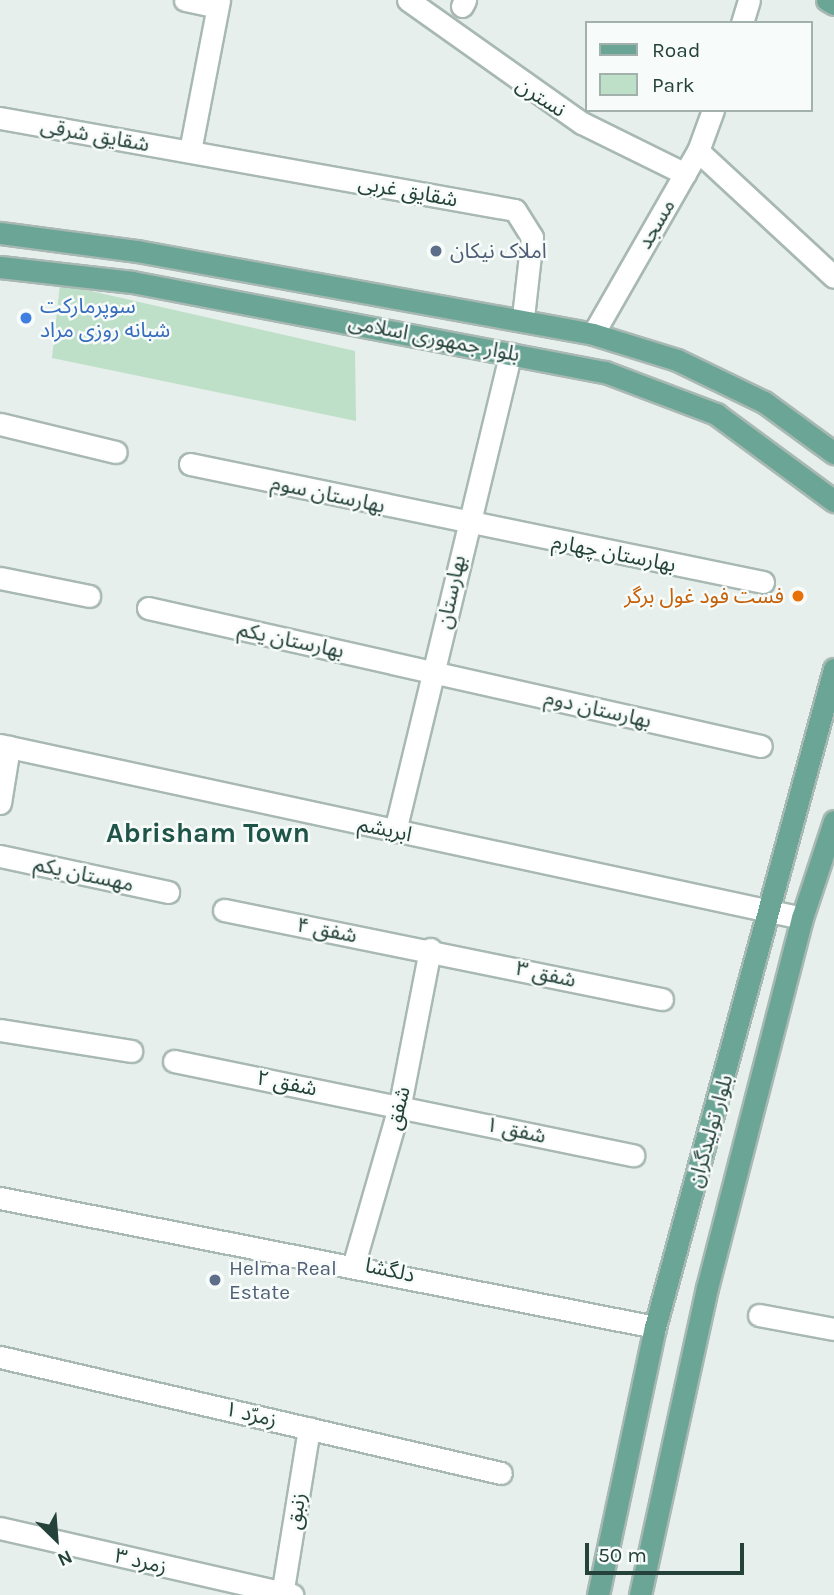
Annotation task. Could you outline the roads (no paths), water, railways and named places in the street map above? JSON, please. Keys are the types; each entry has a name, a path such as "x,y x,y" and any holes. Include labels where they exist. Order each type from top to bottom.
{"main road":[{"path":"827,0 834,4"},
{"name":"بلوار جمهوری اسلامی","path":"0,233 137,251 523,317 593,334 677,360 764,402 834,453"},
{"path":"132,282 137,251"},
{"name":"بلوار جمهوری اسلامی","path":"0,268 132,282 605,372 716,414 834,501"},
{"name":"بلوار تولیدگران","path":"598,1595 655,1327 771,911 834,669"},
{"name":"بلوار تولیدگران","path":"640,1595 707,1288 802,918 834,821"}],"street":[{"path":"185,0 218,3 190,151"},
{"name":"نسترن","path":"408,0 582,123 685,174"},
{"path":"743,21 749,0"},
{"name":"مسجد","path":"593,334 698,151 712,112"},
{"name":"شقایق شرقی","path":"0,118 190,151"},
{"name":"شقایق غربی","path":"190,151 515,210 532,237 523,317"},
{"path":"698,151 834,277"},
{"name":"بهارستان","path":"395,831 434,671 465,524 510,354"},
{"path":"0,424 116,452"},
{"name":"بهارستان سوم","path":"190,464 465,524"},
{"name":"بهارستان چهارم","path":"465,524 763,582"},
{"path":"0,578 89,596"},
{"name":"بهارستان یکم","path":"148,608 434,671"},
{"name":"بهارستان دوم","path":"434,671 761,746"},
{"path":"0,803 5,746"},
{"name":"ابریشم","path":"5,746 802,918"},
{"name":"مهستان یکم","path":"0,856 168,892"},
{"name":"شفق ۴","path":"224,910 430,950"},
{"name":"شفق ۳","path":"430,950 662,999"},
{"name":"شفق","path":"354,1263 400,1104 430,950"},
{"path":"0,1030 131,1051"},
{"name":"شفق ۲","path":"174,1061 400,1104"},
{"name":"شفق ۱","path":"400,1104 633,1155"},
{"name":"دلگشا","path":"0,1198 354,1263 655,1327"},
{"path":"759,1315 834,1329"},
{"name":"زمرّد ۱","path":"0,1357 501,1473"},
{"name":"زنبق","path":"285,1594 309,1428"},
{"name":"زمرد ۳","path":"0,1528 285,1594"}],"place":[{"name":"املاک نیکان","path":"436,251"},
{"name":"سوپرمارکت شبانه روزی مراد","path":"26,318"},
{"name":"فست فود غول برگر","path":"798,596"},
{"name":"Helma Real Estate","path":"215,1280"}],"district":[{"name":"Abrisham Town","path":"208,833"}]}
